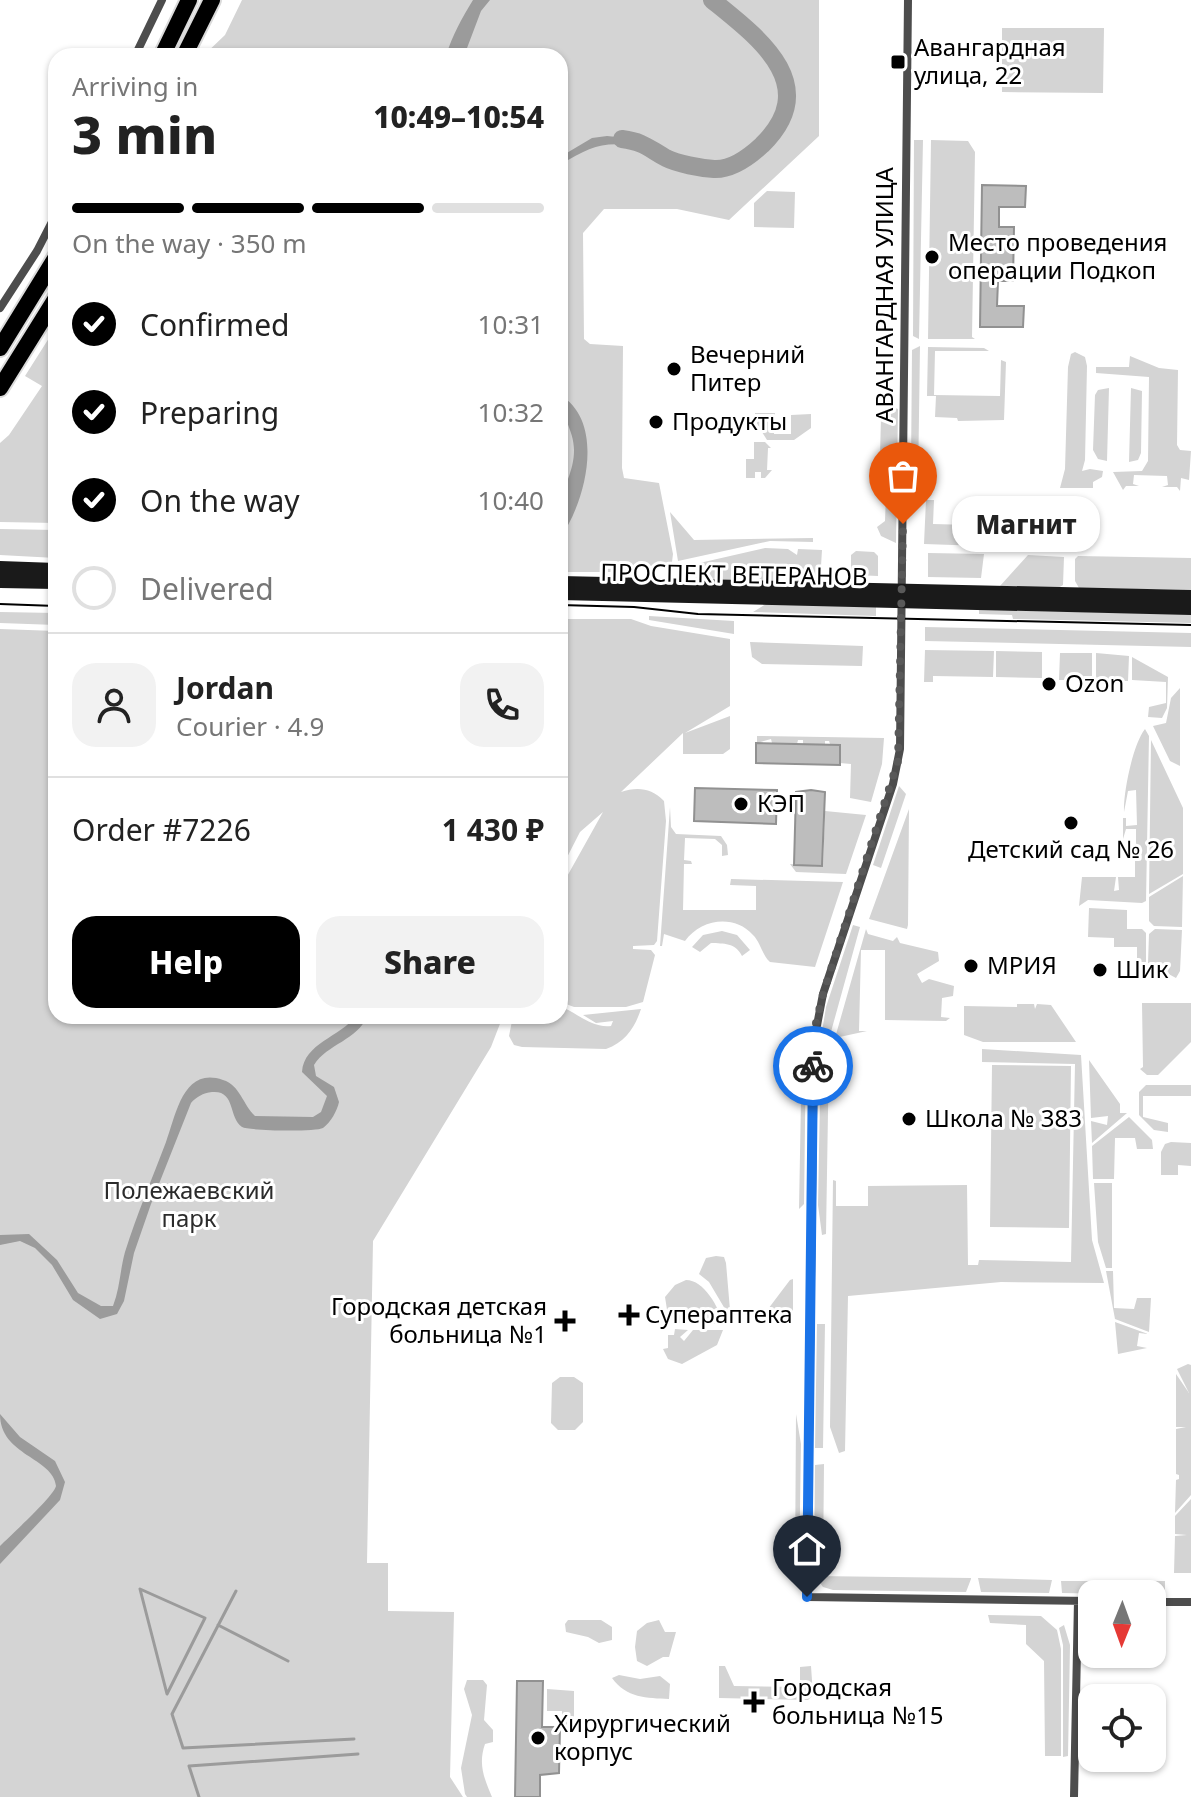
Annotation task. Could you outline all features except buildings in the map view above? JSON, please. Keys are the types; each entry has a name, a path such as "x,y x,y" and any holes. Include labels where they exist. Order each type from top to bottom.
{"main road":[{"path":"166,48 189,0"},
{"path":"188,48 212,0"},
{"path":"0,348 48,270"},
{"path":"0,388 48,311"},
{"path":"0,568 48,570"},
{"path":"0,581 48,582"},
{"name":"ПРОСПЕКТ ВЕТЕРАНОВ","path":"568,588 902,596 1191,608"},
{"name":"ПРОСПЕКТ ВЕТЕРАНОВ","path":"902,596 1191,597"}],"street":[{"path":"139,48 162,0"},
{"name":"АВАНГАРДНАЯ УЛИЦА","path":"908,0 900,741 896,772 823,994 814,1041 807,1597 1078,1601"},
{"path":"0,308 48,230"},
{"path":"1074,1797 1078,1601"},
{"path":"1166,1602 1191,1602"}],"green space":[{"path":"242,0 819,0 819,136 729,220 677,209 604,209 583,233 584,339 590,344 623,346 624,478 659,483 672,562 618,572 568,572 568,48 211,48 225,35"},
{"path":"1002,28 1104,28 1103,93 1002,92"},
{"path":"914,140 923,140 919,339 913,336"},
{"path":"931,140 968,141 975,152 972,337 975,339 928,339"},
{"path":"767,191 795,192 794,228 754,227 754,203"},
{"path":"48,340 48,523 0,522 0,443 9,435 42,386 25,376"},
{"path":"920,346 918,484 914,484 911,467 912,350"},
{"path":"928,347 984,348 989,351 935,351 934,395 1000,396 1001,360 1006,362 1004,420 958,421 957,418 935,417 936,396 927,396"},
{"path":"1075,352 1085,357 1087,366 1085,460 1082,471 1103,471 1102,477 1093,482 1093,488 1060,488 1065,469 1068,367 1071,354"},
{"path":"1130,356 1159,368 1178,370 1177,445 1180,450 1191,451 1189,480 1181,478 1180,491 1177,487 1162,487 1168,485 1167,476 1134,475 1133,484 1139,486 1126,486 1123,490 1113,472 1142,471 1148,461 1149,377 1096,373 1096,367 1129,367"},
{"path":"1109,388 1107,461 1098,459 1093,450 1095,395 1098,390"},
{"path":"1131,388 1142,391 1141,453 1138,460 1129,462"},
{"path":"890,406 898,409 896,543 881,536 877,527 885,521 886,494 879,492 881,418"},
{"path":"755,413 775,413 774,434 791,434 791,415 811,414 811,428 794,440 767,440 755,421"},
{"path":"754,442 765,442 771,448 768,448 767,470 772,470 765,478 761,478 761,472 755,472 755,478 746,478 746,459 754,459"},
{"path":"926,500 934,500 933,524 970,525 970,501 982,501 980,533 983,546 924,544"},
{"path":"670,512 694,540 813,538 813,542 770,541 678,561"},
{"path":"0,529 48,530 48,558 0,555"},
{"path":"765,548 788,549 797,555 798,549 822,550 820,582 679,579 682,567"},
{"path":"856,551 874,552 878,556 878,576 855,575 851,571 851,555"},
{"path":"928,553 984,554 981,578 928,577"},
{"path":"1028,555 1064,557 1063,585 1058,588 1000,586"},
{"path":"1078,556 1191,558 1191,590 1079,588 1075,581 1075,559"},
{"path":"766,604 876,607 876,616 753,612"},
{"path":"979,610 1191,614 1191,623 1013,619 1012,615 979,614"},
{"path":"0,612 48,613 48,625 0,623"},
{"path":"649,616 734,621 734,634 649,620"},
{"path":"568,619 631,619 651,626 730,639 730,706 685,733 730,716 730,749 723,754 683,754 683,733 621,792 632,789 649,791 664,801 666,821 657,941 654,945 633,946 633,949 651,950 655,955 643,1002 626,1007 568,1005 568,875 603,812 580,832 568,855"},
{"path":"925,627 1191,633 1191,647 925,641"},
{"name":"Полежаевский парк","path":"0,629 48,631 48,1024 500,1024 491,1047 373,1241 367,1563 388,1563 388,1611 454,1612 450,1777 463,1797 0,1797"},
{"path":"750,642 863,646 862,666 762,664 752,657"},
{"path":"925,650 994,651 993,677 933,676 933,682 924,682"},
{"path":"996,651 1042,652 1042,678 996,677"},
{"path":"1060,653 1092,653 1092,680 1059,680"},
{"path":"1096,653 1129,656 1128,681 1096,680"},
{"path":"1132,657 1168,677 1167,708 1162,718 1148,717 1149,707 1166,703 1166,682 1132,680"},
{"path":"1180,688 1180,766 1170,761 1153,726 1166,723 1171,698"},
{"path":"1145,729 1149,736 1146,901 1088,900 1079,906 1082,877 1116,877 1114,891 1119,890 1118,877 1135,877 1135,853 1122,853 1123,845 1127,845 1128,850 1136,850 1136,829 1126,829 1123,839 1123,818 1126,818 1126,826 1137,825 1136,790 1128,791 1124,812 1124,804 1133,757"},
{"path":"757,736 884,738 882,764 871,802 850,798 851,764 840,763 840,745 830,744 829,741 825,741 825,745 803,744 803,740 798,740 797,744 772,743 771,739 757,743"},
{"path":"1151,740 1183,808 1183,874 1149,894"},
{"path":"899,786 906,794 881,868 873,865"},
{"path":"670,807 671,827 676,834 721,836 727,845 728,855 722,856 722,845 715,839 685,838 684,860 692,864 684,864 683,910 756,910 756,886 730,885 731,879 843,882 815,967 770,962 753,935 737,924 727,922 700,928 685,941 664,934 660,946"},
{"path":"909,809 908,925 907,929 869,919"},
{"path":"825,811 866,815 846,874 796,872 790,864 823,867"},
{"path":"1183,876 1182,927 1154,926 1149,921 1149,897"},
{"path":"1089,908 1127,910 1127,929 1142,929 1146,933 1146,962 1137,962 1137,947 1114,947 1114,938 1088,937"},
{"path":"853,925 860,927 829,1039 821,1038 826,1007"},
{"path":"866,929 868,934 893,941 897,937 900,943 938,952 939,961 917,974 922,983 929,979 954,986 953,996 942,998 941,1017 950,1018 946,1021 885,1020 885,950 861,950 859,1031 867,1031 835,1038"},
{"path":"1155,929 1182,930 1180,971 1176,978 1148,963 1149,934"},
{"path":"722,931 737,935 750,950 742,956 736,948 725,944 711,943 700,952 692,947 703,935"},
{"path":"1142,1003 1191,1003 1191,1042 1158,1075 1147,1075 1140,1069 1143,1067"},
{"path":"1017,1004 1034,1004 1035,1009 1037,1004 1051,1005 1076,1042 983,1042 964,1035 964,1006 1017,1007"},
{"path":"641,1009 629,1033 606,1049 522,1047 514,1045 509,1036 511,1024 568,1024 568,1010 592,1023 611,1026 613,1021 596,1023 583,1015"},
{"path":"802,1044 806,1044 804,1204 799,1209"},
{"path":"821,1045 829,1051 826,1234 822,1235 818,1205"},
{"path":"982,1049 1081,1055 1092,1240 1104,1283 1001,1282 848,1296 845,1451 839,1453 830,1427 833,1180 836,1181 836,1206 868,1206 868,1186 967,1185 968,1265 978,1265 979,1260 1071,1262 1075,1064 982,1062"},
{"path":"1089,1060 1120,1104 1120,1113 1127,1113 1092,1143 1091,1121 1107,1125 1108,1116 1091,1118"},
{"path":"992,1065 1071,1066 1069,1228 990,1227"},
{"path":"1146,1085 1191,1085 1191,1096 1143,1096 1143,1117 1168,1123 1168,1132 1154,1130 1139,1115 1139,1092"},
{"path":"1129,1117 1152,1140 1153,1149 1137,1149 1135,1138 1115,1138 1114,1179 1093,1179 1092,1146"},
{"path":"1191,1143 1191,1166 1178,1165 1178,1175 1161,1175 1161,1152 1165,1144"},
{"path":"1094,1183 1112,1183 1112,1268 1106,1268 1098,1242"},
{"path":"724,1257 726,1263 730,1310 725,1309 709,1282 699,1274 706,1258"},
{"path":"1106,1271 1113,1271 1114,1308 1134,1309 1137,1298 1151,1298 1149,1332 1115,1319"},
{"path":"793,1279 793,1321 759,1321 790,1280"},
{"path":"686,1280 705,1289 723,1324 675,1323 675,1316 668,1316 665,1297 675,1285"},
{"path":"1115,1322 1148,1334 1139,1333 1137,1346 1147,1348 1118,1354"},
{"path":"817,1324 825,1324 823,1448 815,1448"},
{"path":"675,1329 688,1330 680,1337 684,1341 693,1330 723,1330 717,1345 682,1364 668,1359 663,1349 668,1348 668,1335 674,1335"},
{"path":"1191,1365 1191,1495 1175,1513 1176,1480 1179,1479 1176,1474 1176,1429 1186,1427 1176,1427 1176,1374 1189,1393 1177,1369"},
{"path":"560,1377 574,1377 583,1383 583,1422 575,1430 558,1430 551,1423 552,1383"},
{"path":"796,1414 801,1444 799,1571 795,1571"},
{"path":"824,1464 823,1571 814,1571 815,1465"},
{"path":"1191,1499 1191,1573 1174,1573 1175,1536 1187,1535 1175,1534 1175,1516"},
{"path":"815,1576 971,1579 966,1592 833,1590 823,1587"},
{"path":"978,1578 1052,1580 1049,1593 981,1592"},
{"path":"1061,1581 1078,1581 1078,1593 1062,1593"},
{"path":"988,1615 1041,1616 1057,1630 1061,1649 1061,1756 1045,1756 1044,1661 1026,1644 1026,1625 990,1623"},
{"path":"568,1620 601,1620 612,1627 612,1640 599,1643 566,1632"},
{"path":"659,1620 665,1632 676,1632 669,1657 647,1666 637,1661 637,1631 647,1623"},
{"path":"1064,1625 1070,1645 1068,1756 1063,1757 1063,1645 1059,1628"},
{"path":"719,1666 725,1666 734,1686 800,1687 800,1667 811,1666 813,1695 808,1700 719,1698"},
{"path":"619,1675 640,1679 660,1676 670,1684 669,1699 630,1693 612,1678"},
{"path":"467,1680 483,1680 487,1685 484,1720 493,1730 493,1742 485,1744 482,1765 492,1797 467,1797 465,1794 461,1768 472,1715 464,1689"},
{"path":"547,1689 574,1691 574,1727 571,1731 562,1731 562,1711 547,1711"}],"shaded area":[{"path":"473,0 490,0 481,11 467,48 449,48"},
{"path":"607,136 647,140 645,148 620,144 600,146 568,161 568,152 592,138"},
{"path":"568,402 583,424 587,463 584,484 568,525 568,477 574,450 568,425"},
{"path":"348,1024 363,1024 314,1065 316,1076 334,1087 339,1102 329,1123 323,1128 282,1130 242,1127 225,1095 220,1093 203,1094 191,1103 151,1204 134,1253 124,1301 117,1314 100,1319 73,1300 52,1265 35,1248 20,1241 0,1245 0,1235 29,1234 57,1260 78,1293 101,1306 113,1306 134,1224 178,1107 190,1086 209,1078 223,1080 233,1086 255,1116 313,1117 321,1112 327,1096 302,1072 304,1062 316,1047"},
{"path":"0,1414 20,1437 55,1461 65,1482 60,1500 0,1564 0,1546 56,1486 46,1468 8,1439"}],"waterway":[{"path":"622,139 641,144 677,162 721,169 752,154 779,123 787,102 785,83 778,64 748,30 712,0"},
{"path":"140,1589 205,1618 167,1694 140,1589"},
{"path":"236,1591 172,1714 183,1748 354,1739"},
{"path":"218,1625 288,1661"},
{"path":"199,1797 189,1766 358,1754"}],"tram line":[{"path":"0,604 48,606"},
{"path":"568,605 634,607 698,614 1191,625"}],"way so far":[{"path":"813,1066 816,1023 823,994 893,784 900,749 903,524"}],"place":[{"name":"Авангардная улица, 22","path":"898,62"},
{"name":"Место проведения операции Подкоп","path":"932,257"},
{"name":"Вечерний Питер","path":"674,369"},
{"name":"Продукты","path":"656,422"},
{"name":"Магнит","path":"903,524"},
{"name":"Ozon","path":"1049,684"},
{"name":"КЭП","path":"741,804"},
{"name":"Детский сад № 26","path":"1071,823"},
{"name":"МРИЯ","path":"971,966"},
{"name":"Шик","path":"1100,970"},
{"name":"Школа № 383","path":"909,1119"},
{"name":"Супераптека","path":"629,1315"},
{"name":"Городская детская больница №1","path":"565,1321"},
{"name":"Городская больница №15","path":"754,1702"},
{"name":"Хирургический корпус","path":"538,1738"}],"route":[{"path":"807,1597 813,1066"}]}
